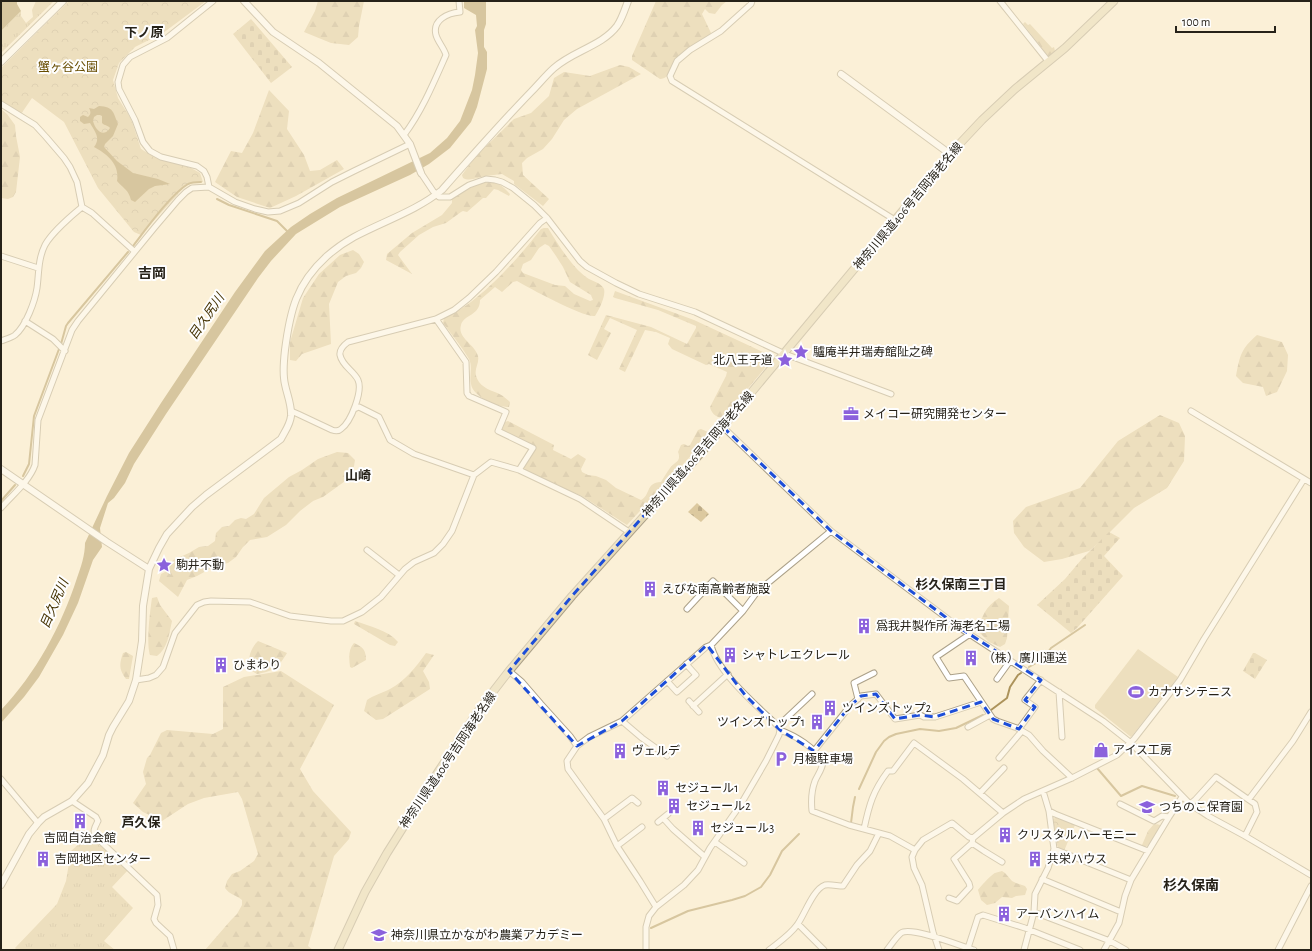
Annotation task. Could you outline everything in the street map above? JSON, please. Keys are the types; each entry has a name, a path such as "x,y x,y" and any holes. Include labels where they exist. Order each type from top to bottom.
{"main road":[{"name":"神奈川県道406号吉岡海老名線","path":"338,950 365,892 387,853 478,711 509,671 572,596 700,454 785,354 950,154 982,120 1015,89 1065,48 1114,1"}],"street":[{"path":"1,62 63,1"},
{"path":"209,187 204,171 197,166 161,156 150,151 143,142 118,82 123,65 130,58 167,38 213,1"},
{"path":"246,1 273,32 319,63 392,121 404,134 421,173 439,197 450,197 469,185 486,179 495,180 512,188 534,205 547,218 580,261 587,267 616,283 639,294 695,312 785,354 891,394"},
{"path":"404,134 413,123 434,83 446,55 435,33 436,26 445,16 460,12 459,1"},
{"path":"1,885 29,834 38,823 44,817 72,801 88,783 103,755 109,735 127,706 136,680 142,641 143,606 149,569 167,534 192,507 206,495 282,438 291,418 291,411 284,378 284,359 287,337 295,302 308,276 333,251 353,237 403,215 442,190 554,67 573,54 600,42 618,26 628,1"},
{"path":"752,1 751,4 721,31 690,50 677,61 670,79 895,220"},
{"path":"1000,1 1048,61"},
{"path":"841,74 950,154"},
{"path":"1,104 35,125 46,137 70,167 77,182 82,207 92,213 134,252"},
{"path":"1,508 24,484 33,471 35,465 38,420 72,330 78,320 154,227 186,192 197,187 209,187 235,202 255,209 268,212 280,211 299,203 338,179 410,146"},
{"path":"1,341 15,336 25,321 34,301 37,288 38,268 45,245 51,236 82,207"},
{"path":"291,411 332,430 341,430 354,409 360,388 358,381 346,366 340,355 343,345 348,342 436,318 454,310 496,272 540,223 547,218"},
{"path":"1,256 38,268"},
{"path":"436,318 466,362 467,393 469,396 506,412 498,431 533,448 519,470"},
{"path":"25,321 53,338 65,351"},
{"path":"354,409 359,407 363,408 379,417 390,440 406,450 474,475"},
{"path":"1191,411 1311,483"},
{"path":"723,427 831,531 970,634 1103,721 1131,743 1190,804 1208,816 1311,875"},
{"path":"136,680 149,678 156,675 163,667 175,633 197,605 204,602 250,602 290,616 343,621 362,612 381,597 399,575 414,562 434,553 443,544 452,531 474,475 491,462 519,470 580,499 629,532"},
{"path":"1,469 149,569"},
{"path":"948,898 957,901 970,887 954,860 1003,813 1024,799 1072,778 1117,755 1131,743 1180,680 1304,479"},
{"path":"656,907 617,846 604,819 568,769 567,761 577,746 589,737 622,721 686,664 710,645 743,611 757,592 831,531"},
{"path":"367,550 399,575"},
{"path":"687,609 713,581 743,611"},
{"path":"970,634 936,657 949,678 964,676 990,715 997,722 1020,730 1029,735 1043,751 1072,778"},
{"path":"710,645 713,653 745,695 779,728 811,748 823,762 822,769 815,781 812,794 812,810 849,825 890,836 915,850"},
{"path":"997,679 1010,661"},
{"path":"667,681 677,692 696,675 686,664"},
{"path":"509,671 522,682 570,736 577,746"},
{"path":"858,699 854,683 874,673"},
{"path":"693,706 728,674"},
{"path":"999,758 1035,707 1025,700 1041,680"},
{"path":"1060,692 1062,737"},
{"path":"646,950 646,927 649,916 656,907 684,885 698,870 745,797 766,761 779,735 779,728 812,694"},
{"path":"814,751 850,706 861,696 876,694 895,719 920,715 924,717 935,717 981,702"},
{"path":"689,701 699,712"},
{"path":"1249,800 1293,741 1311,712"},
{"path":"968,727 990,715"},
{"path":"622,721 667,756"},
{"path":"864,829 872,797 878,784 888,771 893,771 914,743 980,793 1003,813"},
{"path":"980,793 1004,768"},
{"path":"1190,804 1216,777 1255,804 1257,812 1245,836"},
{"path":"1,779 38,823"},
{"path":"1024,950 1034,912 1035,894 1054,849 1049,811 1043,791"},
{"path":"1104,950 1119,923 1125,896 1131,880 1182,797"},
{"path":"604,819 632,798 638,803"},
{"path":"72,801 96,817 98,821 94,829 96,837 157,894 158,905 154,919 156,923 170,936 174,950"},
{"path":"1120,804 1154,821 1162,816 1169,817"},
{"path":"1049,811 1148,851"},
{"path":"658,822 668,814"},
{"path":"663,818 705,857"},
{"path":"939,950 922,885 913,863 912,857 915,850 923,840 952,823 984,851 1002,862"},
{"path":"617,846 642,828"},
{"path":"769,950 790,934 798,924 807,906 820,888 825,885 843,886 870,851 879,833"},
{"path":"715,842 744,863"},
{"path":"1054,849 1131,880"},
{"path":"1042,879 1122,912"},
{"path":"1278,950 1311,886"},
{"path":"1034,912 1110,941 1126,950"},
{"path":"887,950 901,932 907,931 935,937 971,949 978,918 983,915 1029,930 1080,950"},
{"path":"798,924 824,950"}],"highlighted area":[{"path":"723,427 831,531 960,628 1041,680 1025,700 1035,707 1019,729 993,719 981,702 935,717 920,715 895,719 876,694 861,696 850,706 814,751 780,730 745,695 707,645 622,721 577,746 509,671 572,596"}],"green space":[{"path":"36,1 54,1 1,53 1,31 21,11 21,16 26,23 33,17 32,10"},
{"name":"蟹ヶ谷公園","path":"69,1 206,1 163,33 135,47 119,63 113,80 118,98 131,119 141,149 156,158 191,168 200,173 203,182 188,183 141,235 134,232 98,188 64,122 32,98 21,114 1,101 1,68"},
{"path":"318,1 364,1 358,37 349,45 331,43 304,32 315,11"},
{"path":"656,1 727,1 715,14 709,13 705,9 702,14 711,33 710,38 686,54 677,62 667,76 660,79 632,60 632,56"},
{"path":"251,19 292,67 271,83 233,34"},
{"path":"1025,22 1028,25 1030,24 1052,48 1054,47 1055,51 1049,57 1023,24"},
{"path":"620,65 629,67 641,74 577,109 564,120 552,139 543,149 527,158 522,163 523,175 549,199 543,206 514,184 514,181 502,174 471,179 463,178 462,175 475,157 514,119 531,113 549,96 554,78 564,72 590,76"},
{"path":"269,90 289,111 287,129 304,155 310,171 320,170 337,160 344,169 296,196 270,208 237,197 215,182 231,151 242,153 253,133"},
{"path":"1,109 7,114 15,125 20,157 16,192 13,197 8,199 1,198"},
{"path":"484,182 499,184 510,194 509,196 494,189 486,198 483,198 467,212 463,211 446,223 433,227 419,235 398,255 412,274 386,260 387,254 412,233 442,215 452,203 452,199 470,188"},
{"path":"548,228 575,267 586,277 603,287 604,295 595,316 569,308 517,281 513,282 502,292 495,287 480,300 475,312 463,321 460,330 474,348 478,356 476,374 479,382 484,387 503,396 510,402 509,407 504,407 486,400 473,389 471,384 471,365 469,359 443,323 444,318 457,311 484,292 521,254 541,229","holes":["545,244 549,246 563,267 570,282 591,295 593,300 590,301 574,294 565,286 555,285 523,273 521,270 523,264 531,260 539,248"]},
{"path":"353,250 359,254 364,262 356,273 346,276 338,282 329,304 331,344 302,354 296,361 290,360 290,342 303,298 319,274 340,255"},
{"path":"615,291 694,320 767,354 770,362 724,417 717,416 713,413 710,407 727,372 709,364 706,365 672,349 668,344 670,338 656,332 645,330 625,372 619,369 637,330 610,318 604,329 611,333 597,360 588,355 606,315 651,327 687,344 696,328 696,326 658,310 615,298 613,297"},
{"path":"1257,335 1282,342 1288,355 1287,371 1277,392 1266,396 1263,387 1243,383 1236,376 1244,349"},
{"path":"1160,415 1179,423 1185,436 1184,461 1167,488 1134,508 1089,551 1062,559 1044,562 1024,547 1014,533 1013,521 1026,507 1080,488 1118,441"},
{"path":"508,421 554,445 553,450 571,459 578,454 586,459 581,469 582,472 606,480 616,488 641,500 644,498 650,487 661,482 670,468 678,460 678,452 681,445 690,445 698,430 701,429 708,432 710,435 627,525 582,496 524,472 523,467 536,448 503,431 502,429 505,422"},
{"path":"337,452 348,453 355,460 348,479 323,497 313,501 286,525 267,537 250,540 236,557 228,563 217,565 187,580 178,597 159,581 161,574 165,572 173,560 199,547 208,546 215,541 216,533 222,527 229,526 235,520 241,518 246,519 254,514 264,498 289,477 318,459"},
{"path":"697,503 709,514 701,522 688,512"},
{"path":"1109,532 1120,538 1104,556 1123,576 1071,633 1037,605 1065,579 1081,560"},
{"path":"157,597 160,605 172,621 166,645 157,656 150,655 148,643 152,598"},
{"path":"999,598 1009,606 1007,638 1005,644 1000,647 989,642 979,632 984,613 994,601"},
{"path":"355,621 384,631 398,642 395,646 390,645 354,624"},
{"path":"258,641 287,653 275,668 268,672 257,674 249,669 249,661 251,650"},
{"path":"354,643 363,649 366,660 352,668 350,667 349,654"},
{"name":"カナサシテニス","path":"1138,649 1178,677 1131,737 1095,708 1095,705"},
{"path":"126,652 133,656 129,679 126,679 120,667 123,653"},
{"path":"426,653 434,655 423,671 429,682 430,689 383,719 376,720 364,711 367,700 401,682"},
{"path":"1253,653 1267,660 1255,679 1243,671"},
{"path":"281,671 334,705 300,769 313,791 351,832 349,839 334,856 308,946 313,950 205,950 237,914 242,905 242,900 225,888 227,881 232,874 240,871 254,861 258,854 242,799 238,792 204,798 188,804 162,821 143,812 133,803 146,784 143,772 147,758 161,733 167,730 213,734 223,729 223,687 244,677"},
{"path":"1057,817 1075,825 1064,851 1059,849 1057,845 1053,819"},
{"path":"1154,824 1161,825 1149,845 1145,847 1142,845 1148,831"},
{"path":"88,836 129,869 112,887 133,908 104,941 115,950 17,950 15,948 57,904 66,881 71,851"},
{"path":"1002,871 1012,881 1025,886 1027,889 1025,895 1012,898 1002,897 995,903 987,905 981,900 978,890 993,874"}],"shaded area":[{"path":"1,1 17,1 21,11 1,31"},
{"path":"464,1 486,1 484,47 487,52 487,69 477,107 471,122 450,148 429,164 410,175 340,207 296,234 271,261 166,414 134,464 125,483 114,498 108,503 100,528 102,547 93,560 78,603 63,635 39,677 1,723 1,710 25,681 55,632 71,596 80,570 84,556 85,543 129,453 235,292 265,251 291,227 310,214 337,198 430,153 447,138 460,121 472,90 478,53 475,30 477,26 476,15 464,8"},
{"path":"99,106 104,107 110,109 114,113 118,124 113,136 104,147 117,161 133,173 158,179 170,184 155,186 149,189 135,202 131,200 127,191 117,181 116,170 112,160 94,147 97,138 90,123 84,124 80,121 80,117 83,115 88,117 90,115 89,108 94,109","holes":["100,115 102,116 102,123 110,128 105,133 97,130 93,121 94,117"]}],"waterway":[{"path":"133,246 159,212 181,189 193,182 201,182"},
{"path":"217,199 229,205 277,221 287,231"},
{"path":"61,344 68,323 128,252"},
{"path":"23,476 29,464 34,416 59,349"},
{"path":"1,501 15,485"},
{"path":"1029,667 1043,659 1051,648 1085,625"},
{"path":"991,710 1007,698 1010,687 1021,673"},
{"path":"859,789 876,752 889,737 920,729 939,731 956,728 983,715"},
{"path":"1097,768 1121,796 1142,786 1175,796"},
{"path":"851,823 855,797"},
{"path":"651,928 688,911 745,896 761,887 770,875 782,851 799,834"}],"place":[{"name":"驢庵半井瑞寿館阯之碑","path":"801,352"},
{"name":"北八王子道","path":"785,360"},
{"name":"メイコー研究開発センター","path":"851,414"},
{"name":"駒井不動","path":"164,565"},
{"name":"えびな南高齢者施設","path":"650,589"},
{"name":"爲我井製作所 海老名工場","path":"864,626"},
{"name":"シャトレエクレール","path":"730,655"},
{"name":"（株）廣川運送","path":"971,658"},
{"name":"ひまわり","path":"221,665"},
{"name":"カナサシテニス","path":"1136,692"},
{"name":"ツインズトップ2","path":"830,708"},
{"name":"ツインズトップ1","path":"817,722"},
{"name":"アイス工房","path":"1101,750"},
{"name":"ヴェルデ","path":"620,751"},
{"name":"月極駐車場","path":"781,759"},
{"name":"セジュール1","path":"663,788"},
{"name":"セジュール2","path":"674,806"},
{"name":"つちのこ保育園","path":"1147,807"},
{"name":"吉岡自治会館","path":"80,821"},
{"name":"セジュール3","path":"698,828"},
{"name":"クリスタルハーモニー","path":"1005,835"},
{"name":"吉岡地区センター","path":"43,859"},
{"name":"共栄ハウス","path":"1035,859"},
{"name":"アーバンハイム","path":"1004,914"},
{"name":"神奈川県立かながわ農業アカデミー","path":"379,935"}],"district":[{"name":"下ノ原","path":"144,33"},
{"name":"吉岡","path":"152,274"},
{"name":"山崎","path":"358,476"},
{"name":"杉久保南三丁目","path":"961,585"},
{"name":"芦久保","path":"141,823"},
{"name":"杉久保南","path":"1191,886"}],"water label":[{"name":"目久尻川","path":"207,317"},
{"name":"目久尻川","path":"55,604"}]}
